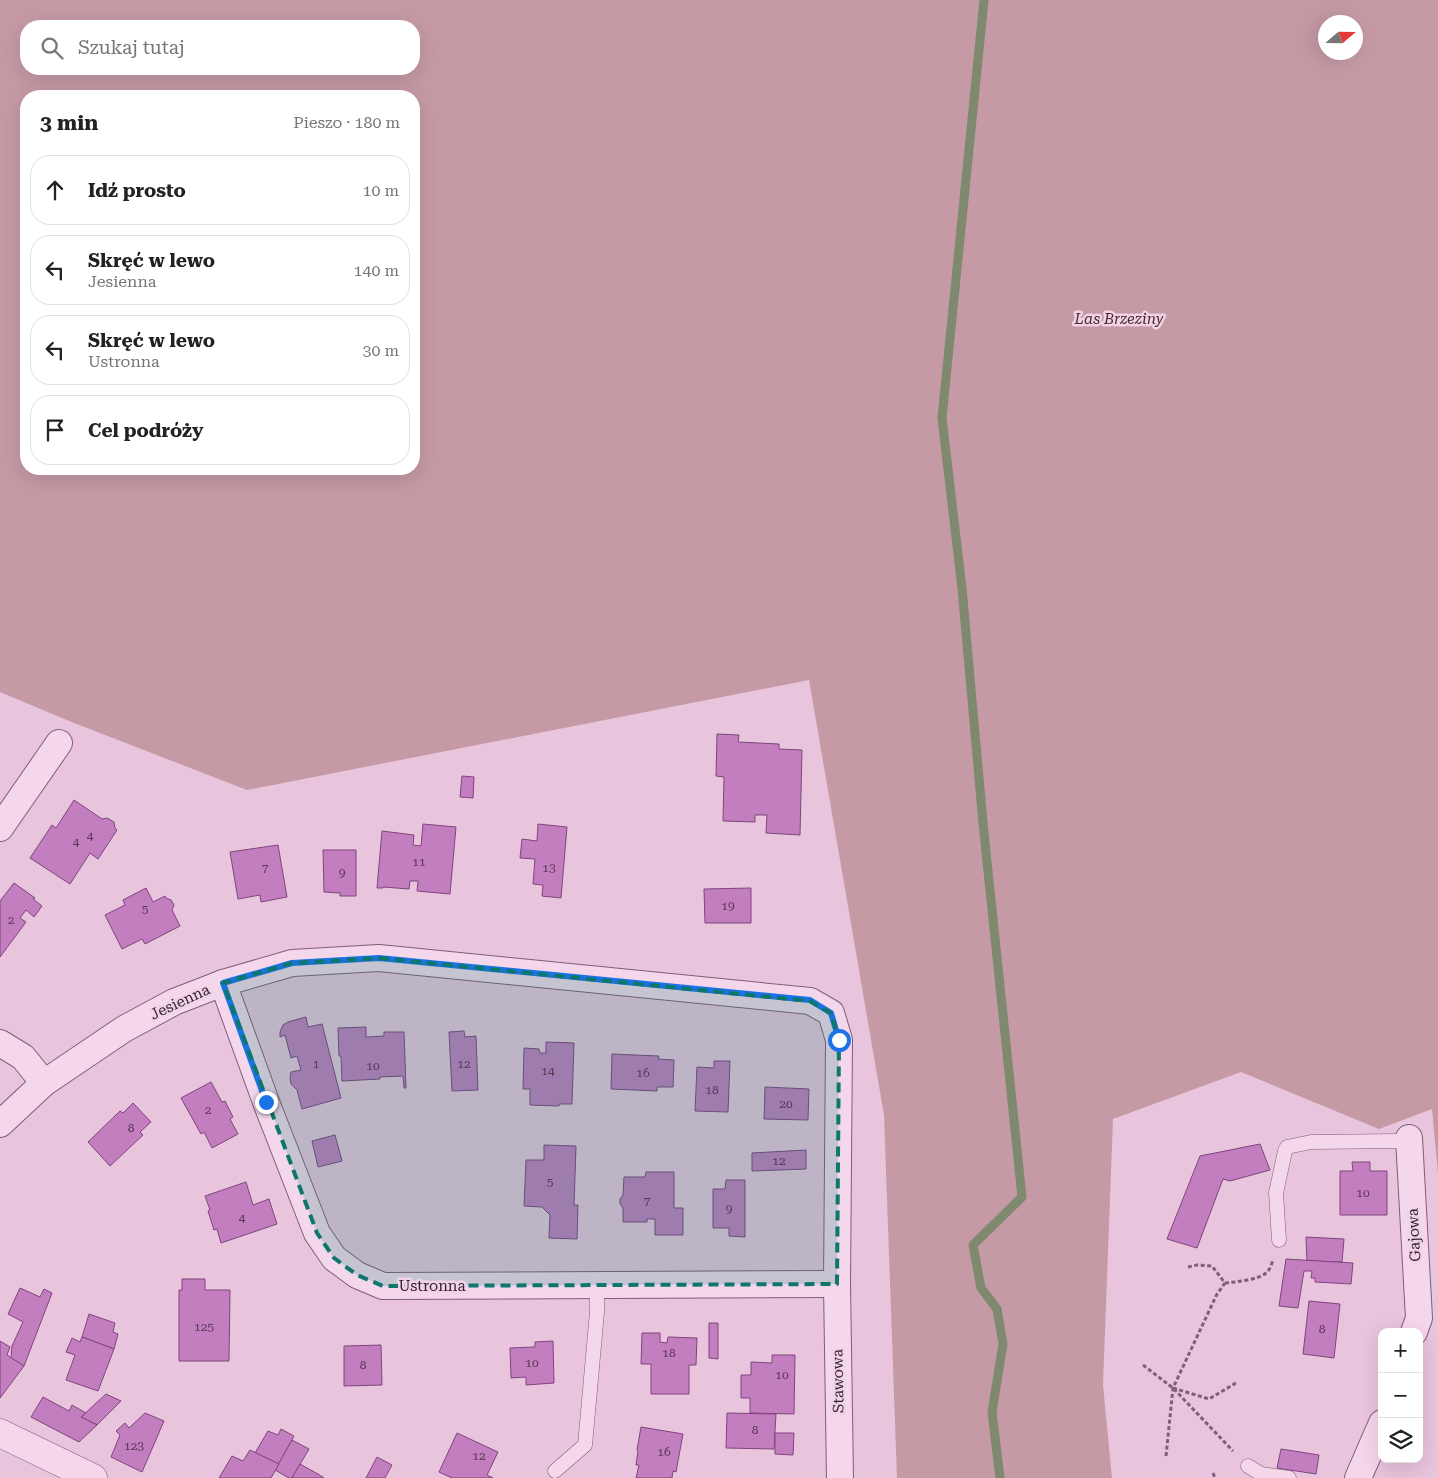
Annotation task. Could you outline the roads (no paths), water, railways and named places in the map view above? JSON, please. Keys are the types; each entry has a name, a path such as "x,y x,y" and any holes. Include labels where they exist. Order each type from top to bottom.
{"street":[{"path":"0,828 59,743"},
{"name":"Jesienna","path":"0,1124 44,1083 124,1029 174,1002 223,983 292,963 379,958 810,1000"},
{"name":"Ustronna","path":"223,983 316,1233 334,1258 357,1275 383,1286 837,1284"},
{"name":"Stawowa","path":"810,1000 831,1013 839,1040 837,1284 840,1478"},
{"path":"0,1043 23,1057 44,1083"},
{"name":"Gajowa","path":"1410,1141 1418,1318 1415,1328"},
{"path":"1358,1478 1378,1432"},
{"path":"0,1433 93,1478"}],"lane":[{"path":"1278,1240 1276,1193 1287,1147 1310,1142 1410,1141"},
{"path":"555,1471 585,1445 598,1286"},
{"path":"1248,1466 1260,1476 1289,1478"}],"waterway":[{"path":"984,0 942,418 962,588 983,823 1022,1197 973,1245 981,1288 997,1309 1003,1344 992,1412 1000,1478"}],"park label":[{"name":"Las Brzeziny","path":"1119,319"}]}
